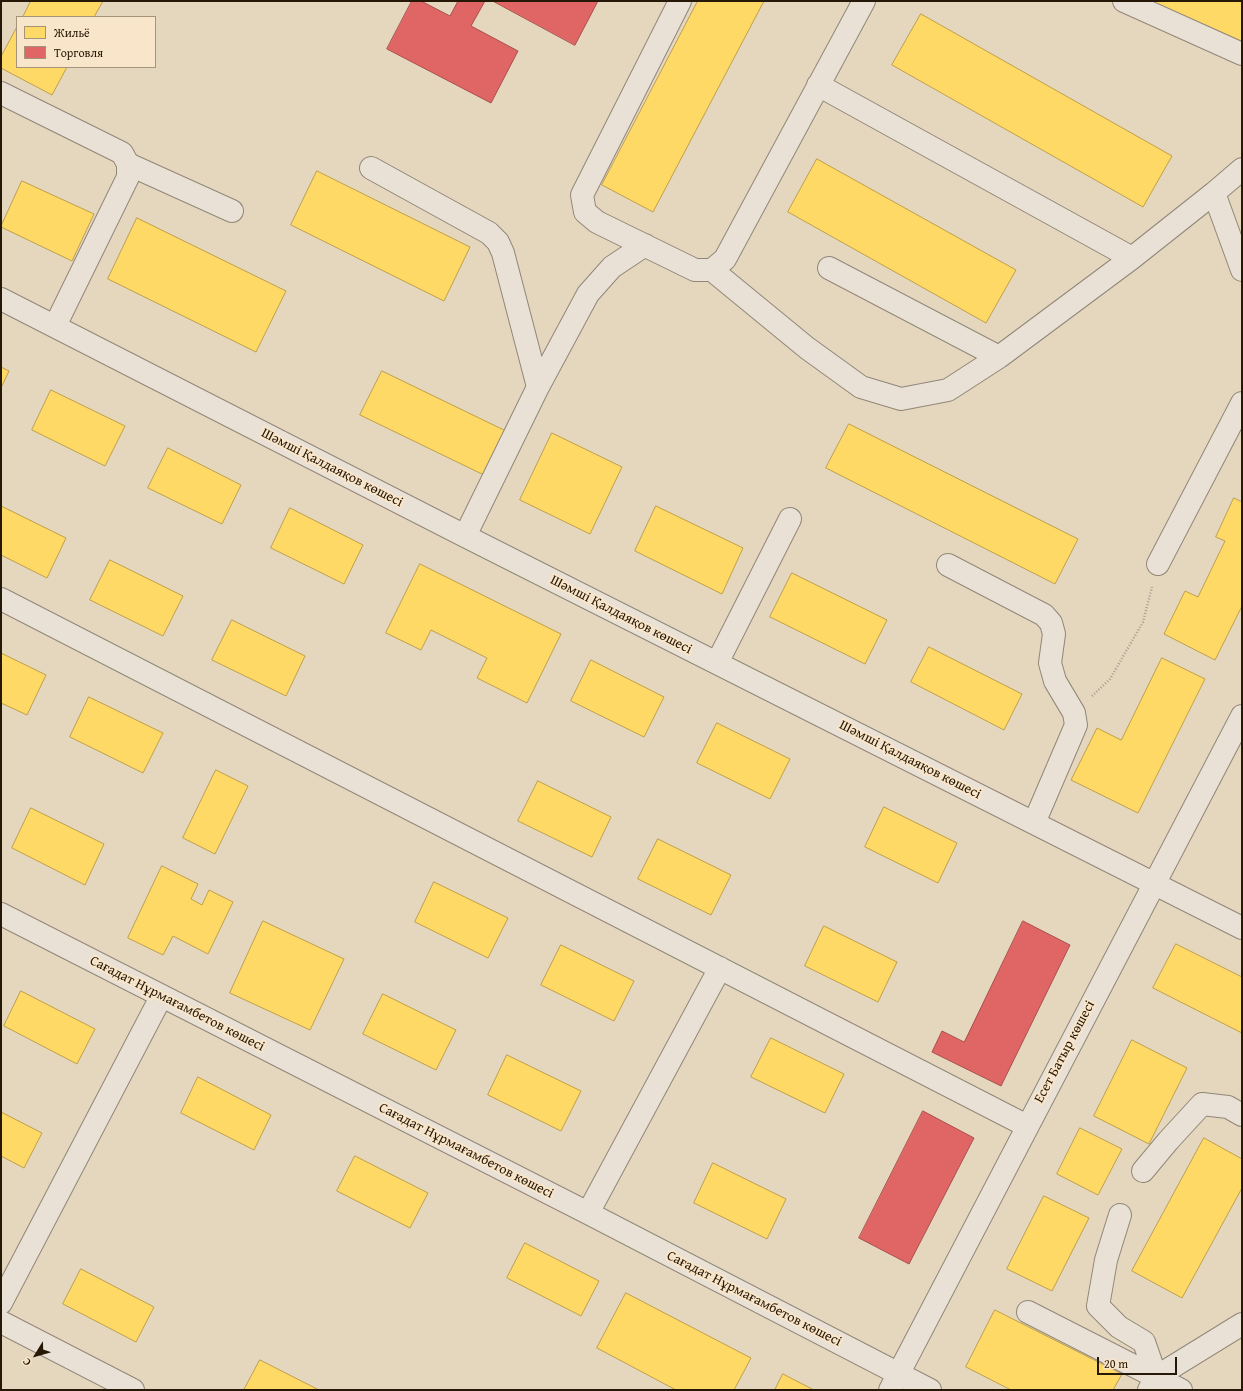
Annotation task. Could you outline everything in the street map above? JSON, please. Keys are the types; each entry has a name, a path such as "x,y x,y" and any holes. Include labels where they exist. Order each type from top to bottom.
{"street":[{"path":"680,1 582,195 586,212 597,222 695,270 712,270 807,348 861,386 901,399 948,390 999,357 1132,258 1242,169"},
{"path":"712,270 725,259 864,1"},
{"path":"1124,1 1242,54"},
{"path":"818,85 1132,258"},
{"path":"1,93 122,153 128,164 128,177 55,326"},
{"path":"128,164 232,211"},
{"path":"370,168 489,233 498,242 503,253 538,387"},
{"path":"1214,193 1242,270"},
{"path":"465,536 538,387 588,294 612,266 645,245"},
{"path":"829,268 999,357"},
{"name":"Шәмші Қалдаяқов көшесі","path":"1,299 465,536 1242,928"},
{"path":"1158,564 1242,404"},
{"path":"717,663 790,519"},
{"path":"948,565 1044,616 1051,623 1054,634 1050,663 1055,681 1074,713 1076,725 1034,823"},
{"path":"1,599 1026,1126"},
{"name":"Есет Батыр көшесі","path":"894,1382 1026,1126 1242,716"},
{"name":"Сағадат Нұрмағамбетов көшесі","path":"1,914 161,997 588,1213 894,1382 930,1390"},
{"path":"588,1213 720,968"},
{"path":"1,1303 161,997"},
{"path":"1143,1171 1202,1104 1228,1107 1242,1115"},
{"path":"1120,1215 1106,1260 1098,1306 1119,1327 1144,1342 1153,1384"},
{"path":"1028,1312 1153,1384 1181,1390"},
{"path":"1,1322 133,1390"},
{"path":"1153,1384 1232,1338 1242,1324"}],"path":[{"path":"1074,713 1110,680 1143,622 1158,564"}],"building: Жильё":[{"path":"31,1 103,1 95,16 24,16"},
{"path":"698,1 764,1 653,212 602,185"},
{"path":"1145,1 1242,1 1242,49"},
{"path":"921,14 1172,156 1143,207 892,65"},
{"path":"16,29 16,68 66,68 52,95 1,68 1,57"},
{"path":"817,159 1016,270 986,323 788,212"},
{"path":"317,171 470,247 444,301 291,225"},
{"path":"22,181 94,214 72,261 1,227"},
{"path":"137,218 286,291 256,352 108,279"},
{"path":"1,367 9,371 1,388"},
{"path":"382,371 508,432 486,476 360,415"},
{"path":"51,390 125,426 105,466 32,430"},
{"path":"849,424 1078,539 1055,584 826,468"},
{"path":"552,433 622,467 590,534 520,500"},
{"path":"168,448 241,485 222,524 148,488"},
{"path":"1234,498 1242,502 1242,606 1215,660 1164,634 1185,591 1198,597 1225,541 1216,537"},
{"path":"1,506 66,538 47,578 1,555"},
{"path":"656,506 743,548 722,594 635,551"},
{"path":"290,508 363,545 344,584 271,548"},
{"path":"110,560 183,596 163,636 90,600"},
{"path":"420,564 561,634 527,703 477,678 487,658 431,630 421,650 386,633"},
{"path":"792,573 887,620 865,664 770,617"},
{"path":"232,620 305,656 286,696 212,660"},
{"path":"929,647 1022,694 1004,730 911,682"},
{"path":"1,653 46,675 27,715 1,703"},
{"path":"1162,658 1205,679 1138,813 1071,780 1097,728 1121,740"},
{"path":"591,660 664,697 644,737 571,701"},
{"path":"89,697 163,733 143,773 70,737"},
{"path":"717,723 790,759 770,799 697,763"},
{"path":"216,770 248,786 215,854 183,838"},
{"path":"538,781 611,817 592,857 518,821"},
{"path":"884,807 957,843 938,883 865,847"},
{"path":"31,808 104,844 85,885 12,848"},
{"path":"658,839 731,875 711,915 638,879"},
{"path":"162,866 198,884 191,899 202,905 209,890 233,902 208,954 173,936 163,955 128,938"},
{"path":"434,882 508,918 488,958 415,922"},
{"path":"263,921 344,959 310,1030 230,993"},
{"path":"824,926 897,962 878,1002 805,966"},
{"path":"1176,944 1242,977 1242,1033 1153,988"},
{"path":"561,945 634,981 614,1021 541,985"},
{"path":"21,991 95,1029 77,1064 4,1026"},
{"path":"383,994 456,1030 436,1070 363,1034"},
{"path":"771,1038 844,1074 825,1113 751,1077"},
{"path":"1132,1040 1187,1068 1149,1144 1094,1116"},
{"path":"507,1055 581,1091 561,1131 488,1095"},
{"path":"198,1077 271,1115 254,1150 181,1113"},
{"path":"1,1112 42,1133 24,1168 1,1156"},
{"path":"1080,1128 1122,1149 1098,1195 1057,1174"},
{"path":"1204,1138 1242,1159 1242,1188 1182,1298 1132,1271"},
{"path":"355,1156 428,1193 410,1228 337,1191"},
{"path":"713,1163 786,1199 767,1239 694,1203"},
{"path":"1044,1196 1089,1218 1052,1291 1007,1269"},
{"path":"525,1243 599,1281 581,1316 507,1278"},
{"path":"81,1269 154,1307 136,1342 63,1304"},
{"path":"626,1293 751,1358 734,1390 676,1390 597,1348"},
{"path":"995,1310 1122,1374 1113,1390 1011,1390 966,1367"},
{"path":"260,1360 319,1390 244,1390"},
{"path":"783,1374 814,1390 775,1390"}],"building: Торговля":[{"path":"412,1 421,1 450,16 458,1 485,1 471,26 518,51 491,103 387,49"},
{"path":"493,1 598,1 575,45"},
{"path":"1023,921 1070,945 1001,1086 932,1052 942,1031 964,1042"},
{"path":"923,1111 974,1138 909,1264 859,1238"}]}
